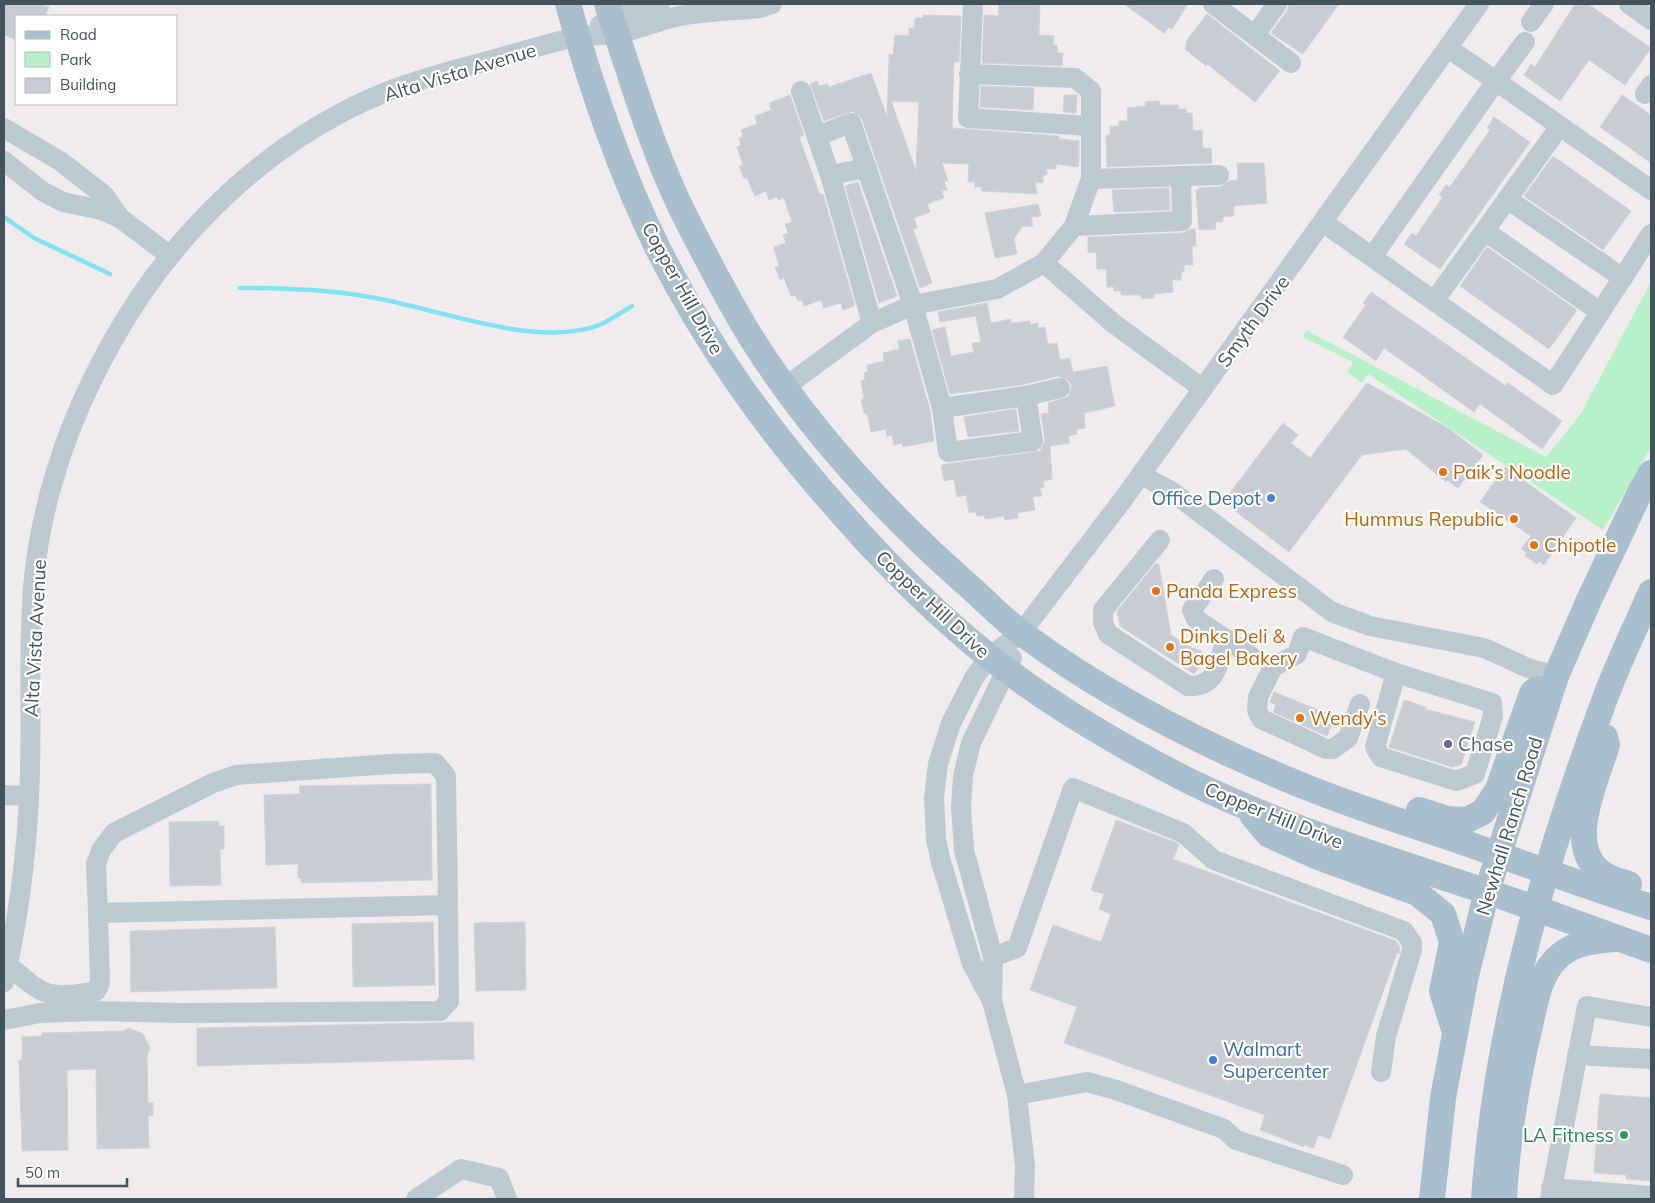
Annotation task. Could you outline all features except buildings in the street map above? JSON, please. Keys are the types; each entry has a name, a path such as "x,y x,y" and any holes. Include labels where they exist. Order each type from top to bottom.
{"main road":[{"name":"Copper Hill Drive","path":"568,4 576,37 610,138 657,246 687,302 741,390 800,467 860,535 917,594 998,664 1131,750 1245,807 1354,848 1565,917 1651,950"},
{"name":"Copper Hill Drive","path":"612,19 641,110 663,168 690,228 752,338 785,387 828,443 872,492 931,553 1021,633 1101,685 1161,720 1207,744 1307,788 1545,873 1651,907"},
{"name":"Newhall Ranch Road","path":"1432,1199 1443,1098 1473,944 1487,891 1556,676 1593,591 1639,494 1651,473"},
{"path":"1484,1199 1492,1124 1506,1031 1534,908 1601,709 1651,592"},
{"path":"1307,788 1348,788 1447,819 1467,820 1483,812 1498,789 1532,693 1556,676"},
{"path":"1601,709 1607,745 1582,827 1583,842 1588,858 1598,871 1608,877 1651,892"},
{"path":"1245,807 1268,835 1318,857 1417,893 1443,914 1452,942 1442,991 1455,1032"},
{"path":"1504,1199 1513,1109 1522,1058 1543,976 1555,960 1574,946 1584,942 1619,938"}],"street":[{"name":"Alta Vista Avenue","path":"6,973 25,871 29,796 34,576 55,472 76,415 96,371 136,302 169,255 244,179 280,150 326,122 391,91 448,72 576,37 612,19 660,4"},
{"name":"Alta Vista Avenue","path":"612,19 678,16 751,9 772,4"},
{"path":"973,4 968,74 968,118 1090,126"},
{"path":"1213,4 1291,63"},
{"path":"1255,35 1277,4"},
{"name":"Smyth Drive","path":"998,664 1203,390 1479,4"},
{"path":"1531,22 1544,4"},
{"path":"1629,4 1651,20"},
{"path":"1372,257 1525,42"},
{"path":"1448,48 1651,190"},
{"path":"785,387 872,323 913,305 996,290 1044,263 1074,226 1091,179 1091,92 1075,78 968,74"},
{"path":"801,91 830,175 872,323"},
{"path":"817,136 851,123 913,305 942,408 948,452 1033,441 1026,396"},
{"path":"1434,301 1560,126"},
{"path":"4,128 60,161 104,195 120,218"},
{"path":"26,177 44,153"},
{"path":"4,161 42,191 63,202 101,210 120,218 169,255"},
{"path":"830,175 867,168"},
{"path":"1091,179 1219,175"},
{"path":"1074,226 1182,221 1181,176"},
{"path":"1507,200 1623,278"},
{"path":"1324,222 1553,385 1651,234"},
{"path":"1485,230 1600,312"},
{"path":"1044,263 1113,323 1203,390"},
{"path":"942,408 1026,396 1060,388"},
{"path":"1141,475 1171,491 1332,612 1370,626 1484,648 1528,668 1556,676"},
{"path":"1160,540 1103,610 1103,622 1108,634 1188,686 1200,687 1211,680 1226,640"},
{"path":"1214,579 1192,610 1196,619 1252,657"},
{"path":"1360,704 1348,738 1333,749 1305,740 1261,719 1257,710 1258,697 1273,667 1297,654 1303,637 1396,673 1492,703 1493,716 1475,774 1456,781 1381,757 1375,747 1396,673"},
{"path":"992,1001 993,956 964,850 961,808 963,776 970,743 991,698 998,664"},
{"path":"998,664 974,678 950,723 938,764 934,798 936,839 941,862 972,964 992,1001 1017,1095 1025,1166 1024,1199"},
{"path":"4,1020 40,1013 95,1011 180,1013 429,1012 440,1010 449,1000 446,776 436,764 390,764 236,775 213,783 114,833 101,850 96,864 100,982 96,991 47,995 6,973"},
{"path":"993,956 1016,948 1073,788 1183,833 1214,860 1404,931 1412,943 1412,950 1386,1036 1381,1072"},
{"path":"4,795 29,796"},
{"path":"98,913 448,905"},
{"path":"1651,1017 1587,1006 1551,1194 1651,1196"},
{"path":"1578,1055 1651,1059"},
{"path":"1017,1095 1087,1082 1116,1090 1224,1129 1236,1140 1343,1175"},
{"path":"416,1199 460,1169 499,1178 507,1199"}],"green space":[{"path":"1651,282 1651,447 1603,530 1368,374 1362,383 1347,372 1353,362 1303,337 1306,330 1546,457 1580,415"}],"waterway":[{"path":"4,217 34,238 110,274"},
{"path":"240,288 302,289 349,294 391,301 484,324 516,330 547,332 576,331 602,324 632,306"}],"place":[{"name":"Paik’s Noodle","path":"1443,472"},
{"name":"Office Depot","path":"1271,498"},
{"name":"Hummus Republic","path":"1514,519"},
{"name":"Chipotle","path":"1534,545"},
{"name":"Panda Express","path":"1156,591"},
{"name":"Dinks Deli & Bagel Bakery","path":"1170,647"},
{"name":"Wendy's","path":"1300,718"},
{"name":"Chase","path":"1448,744"},
{"name":"Walmart Supercenter","path":"1213,1060"},
{"name":"LA Fitness","path":"1624,1135"}]}
